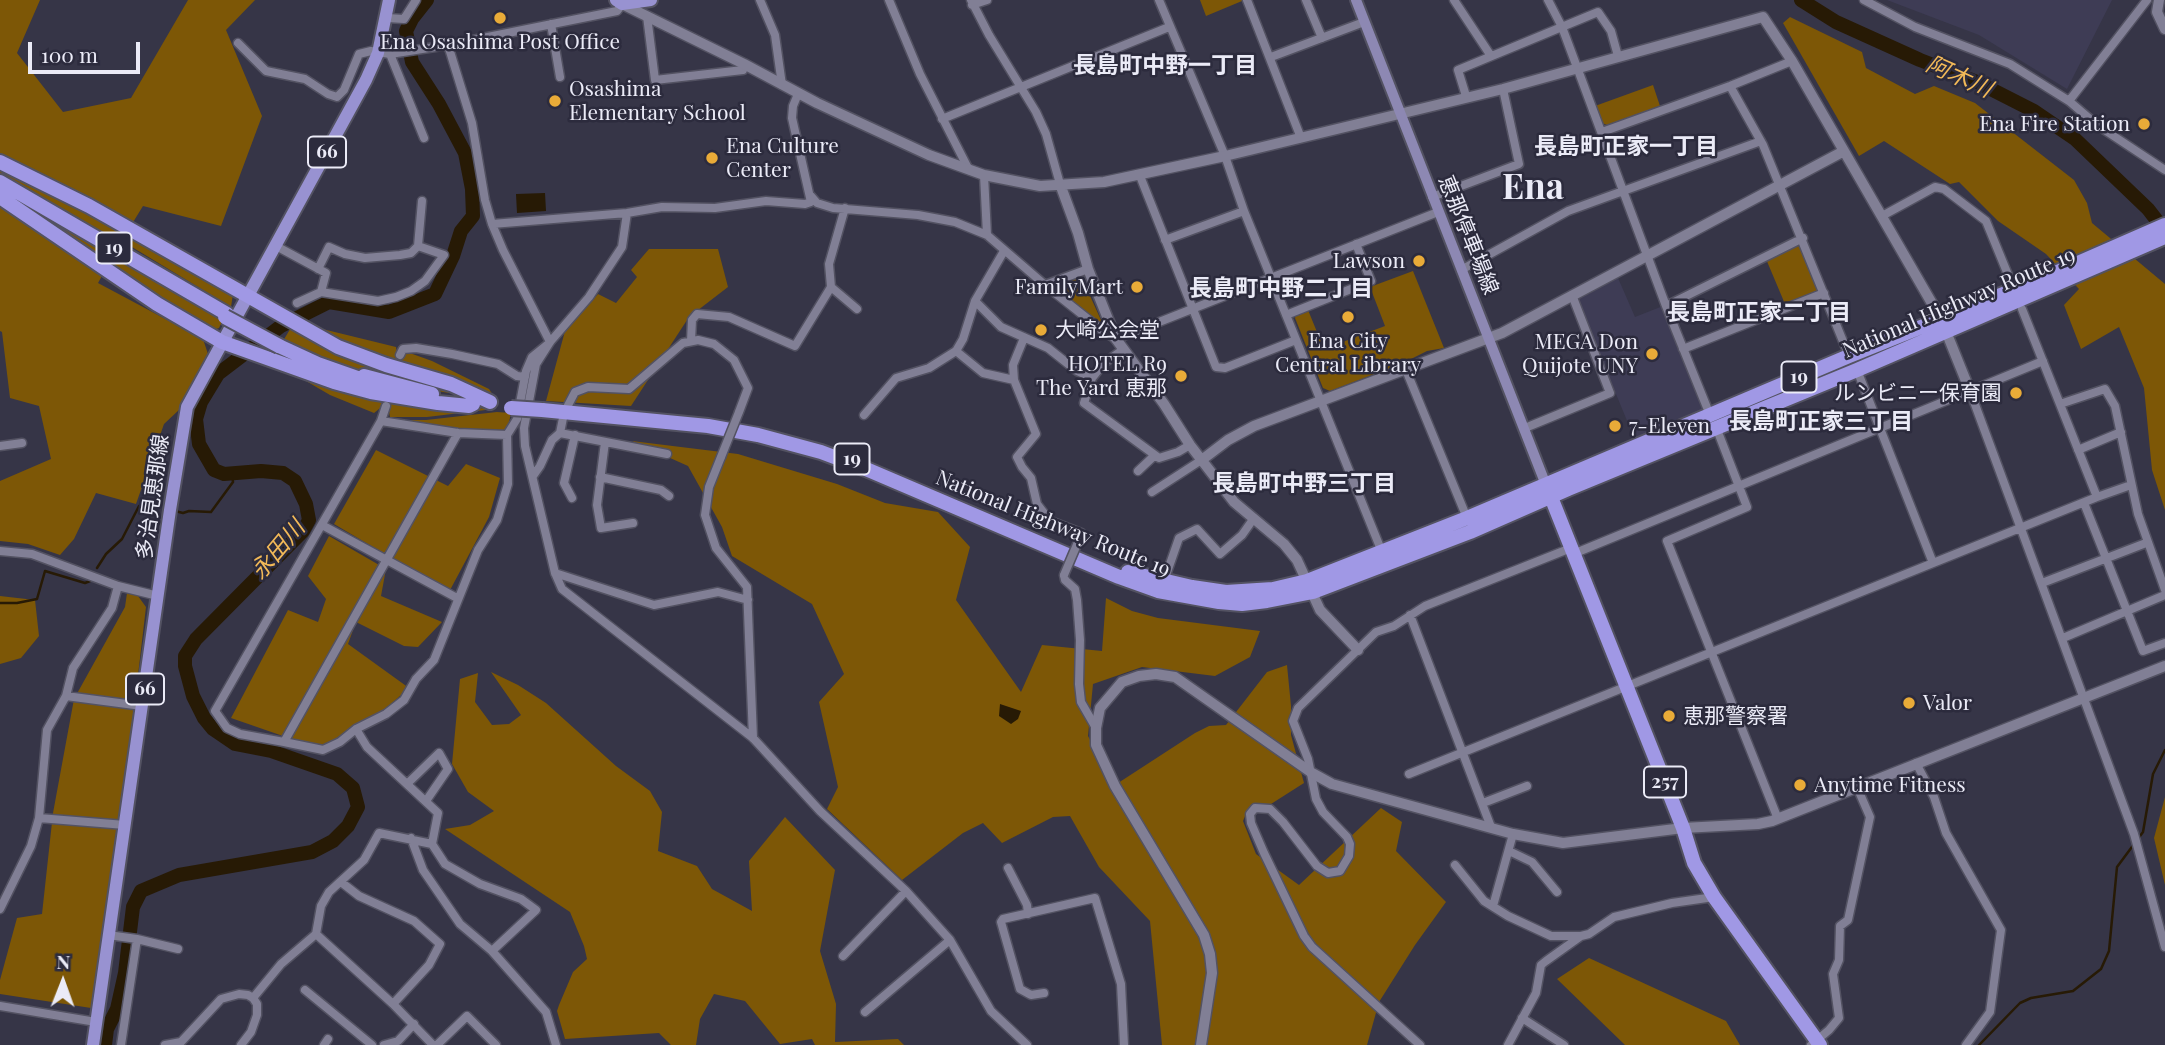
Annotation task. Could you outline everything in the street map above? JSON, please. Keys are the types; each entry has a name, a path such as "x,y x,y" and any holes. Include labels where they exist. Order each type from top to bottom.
{"highway":[{"path":"0,162 89,206 290,321 362,357 451,384 490,402"},
{"name":"National Highway Route 19","path":"0,184 280,345 318,364 378,385 473,404 542,408 708,426 758,435 821,452 1109,573 1158,591 1190,598 1242,604 1289,598 1382,552 1467,518 1548,491"},
{"path":"0,197 157,304 222,342 334,383 438,403 473,404"},
{"name":"National Highway Route 19","path":"2056,279 2165,225"},
{"name":"National Highway Route 19","path":"565,411 708,422 781,436 841,455 1091,561 1164,581 1226,592 1310,587 1469,532 1548,491 1713,421 1849,356 1944,325 2165,237"},
{"name":"National Highway Route 19","path":"1713,421 1857,370 1944,325"},
{"name":"National Highway Route 19","path":"280,345 333,366 395,385 511,406"},
{"name":"257","path":"1548,491 1684,828 1694,863 1714,897 1816,1044"}],"main road":[{"name":"多治見恵那線","path":"93,1045 112,936 125,825 187,407 384,54 389,0"},
{"path":"621,1 651,0"},
{"name":"恵那停車場線","path":"1356,0 1548,491"}],"street":[{"path":"387,18 404,19 416,0"},
{"path":"760,0 775,35 782,85"},
{"path":"889,0 920,74 969,170"},
{"path":"988,0 972,3 1022,86 1046,134 1087,269 1116,339 1190,445 1203,458 1234,502 1284,544 1297,560 1325,617 1358,650"},
{"path":"1159,0 1225,156 1244,211 1382,552"},
{"path":"1247,0 1301,138"},
{"path":"1306,0 1322,38"},
{"path":"1454,0 1491,56"},
{"path":"1548,0 1562,27 1683,349 1747,507 1667,541 1777,819"},
{"path":"1864,0 1915,27 2010,64 2165,170"},
{"path":"2069,102 2147,0"},
{"path":"2159,0 2157,12 2165,29"},
{"path":"237,44 266,71 305,79 337,97 344,90 359,54 371,51 384,54 405,53 617,11 621,1 798,94 929,155 984,175 1040,186 1104,182 1140,176 1503,89 1763,17 1792,61 1944,325 2022,527 2134,834 2165,947"},
{"path":"1466,96 1458,70 1598,12 1611,30 1618,56"},
{"path":"647,16 655,80 743,70 744,64"},
{"path":"1271,57 1364,22"},
{"path":"551,24 560,77"},
{"path":"942,119 1169,27"},
{"path":"448,45 472,123 485,200 492,224 550,342"},
{"path":"384,54 424,138"},
{"path":"1602,132 1792,61"},
{"path":"1730,86 1761,141 1780,184 1849,356"},
{"path":"1432,197 1519,164 1503,89"},
{"path":"492,224 627,213 662,207 715,208 766,201 805,204 811,202 792,118 798,94"},
{"path":"1461,270 1568,211 1761,141"},
{"path":"1152,492 1228,440 1254,426 1488,339 1844,151"},
{"path":"984,175 986,235"},
{"path":"1140,176 1216,367 1225,368 1296,340"},
{"path":"1882,216 1934,187 1944,189 1986,221 2011,282"},
{"path":"810,194 817,203 824,206 955,222 986,235 1045,285 1116,339"},
{"path":"318,269 329,247 365,258 411,253 418,246 422,201"},
{"path":"691,341 692,320 697,314 729,317 795,346 831,287 829,264 845,208"},
{"path":"1166,240 1244,211"},
{"path":"1116,339 1438,212"},
{"path":"627,213 622,247 589,297 550,342 536,364 524,428 525,446 555,573 562,589 753,738 820,811 906,891 950,940 991,1012 1027,1045"},
{"path":"1667,306 1802,238"},
{"path":"1286,315 1371,281 1356,244"},
{"path":"276,246 326,273 321,292"},
{"path":"297,303 321,292 378,301 411,291 425,281 444,255 418,246"},
{"path":"864,415 896,379 929,368 956,351 963,339 975,301 1004,251"},
{"path":"1045,285 1087,269"},
{"path":"831,287 857,309"},
{"path":"1683,349 1824,293"},
{"path":"1525,428 1610,393 1572,295"},
{"path":"975,301 1001,327 1048,348 1077,371 1092,378"},
{"path":"2022,309 2097,497"},
{"path":"1024,338 1013,365 1014,380 1036,434 1017,457 1031,478 1037,504 1050,521 1081,533 1065,580 1075,589 1077,600 1081,702 1096,728"},
{"path":"533,476 552,440 560,433 565,411 575,392 588,387 629,389 683,342 698,340 714,344 734,360 748,388 709,487 705,515 716,548 747,587 753,738"},
{"path":"386,405 381,421 215,711 227,729 240,734 323,750 386,714 404,700 416,679 434,660 478,550 497,520 508,484 508,435 517,419 525,377 532,357 550,342"},
{"path":"400,355 403,349 416,348 452,354 498,364 517,376 525,377"},
{"path":"1124,349 1104,363 1092,378 1084,403 1160,458 1190,445"},
{"path":"956,351 983,373 1014,380"},
{"path":"1418,1045 1312,947 1304,936 1252,827 1252,809 1270,809 1317,866 1328,873 1340,871 1349,856 1350,844 1347,837 1323,812 1312,783 1312,773 1293,717 1303,702 1376,632 1394,626 1425,606 1572,551 2043,361"},
{"path":"1406,370 1467,518"},
{"path":"1857,370 1933,564"},
{"path":"2060,404 2105,389 2115,406 2146,542 2165,590"},
{"path":"381,421 458,433 508,435"},
{"path":"2078,450 2121,432"},
{"path":"284,742 458,433"},
{"path":"560,433 667,454"},
{"path":"572,498 564,483 575,435"},
{"path":"605,442 597,505 601,528 633,523"},
{"path":"0,446 22,443"},
{"path":"1138,471 1155,455"},
{"path":"600,477 661,490 669,496"},
{"path":"1409,774 2131,485"},
{"path":"2084,503 2143,651 2165,643"},
{"path":"1164,581 1179,538 1197,529 1220,554 1242,535 1254,518"},
{"path":"322,525 457,598"},
{"path":"2042,583 2146,542"},
{"path":"0,551 32,554 118,586 158,596"},
{"path":"555,573 654,605 718,592 748,600"},
{"path":"0,909 31,846 39,818 47,730 66,696 73,668 113,608 118,586"},
{"path":"2063,638 2165,595"},
{"path":"1410,615 1491,827"},
{"path":"1201,1045 1212,973 1204,935 1115,786 1096,745 1100,708 1122,682 1156,674 1175,677 1312,773 1348,789 1513,834 1563,843 1684,828 1758,824 1777,819 2165,666"},
{"path":"66,696 142,706"},
{"path":"356,729 367,747 438,813 432,844"},
{"path":"407,784 439,754 448,769 426,801"},
{"path":"1916,764 1934,797 1946,833 2001,930 1990,1012 1966,1045"},
{"path":"1483,803 1527,786"},
{"path":"1816,1044 1839,1018 1833,974 1839,960 1840,926 1848,920 1869,831 1870,817 1857,787"},
{"path":"39,818 125,825"},
{"path":"253,998 281,964 316,934 321,906 329,892 364,860 379,833 432,844 445,864 480,884 521,899 536,910 492,951"},
{"path":"1493,906 1513,834"},
{"path":"411,838 423,870 460,924 492,951 546,1012 556,1045"},
{"path":"1510,851 1532,862 1557,892"},
{"path":"1455,865 1484,901 1508,916 1551,936 1581,936 1589,934 1603,922 1624,914 1714,897"},
{"path":"1009,869 1027,905 1028,914"},
{"path":"341,882 359,896 414,920 440,944 429,965 393,1004"},
{"path":"843,956 906,891"},
{"path":"1044,993 1031,995 1020,989 1001,922 1003,919 1095,898 1121,984 1124,1045"},
{"path":"316,934 435,1045 467,1016 496,1045"},
{"path":"112,936 178,949"},
{"path":"1508,1045 1536,993 1541,965 1581,936"},
{"path":"121,1045 135,939"},
{"path":"865,1012 950,940"},
{"path":"305,990 372,1045"},
{"path":"165,1045 180,1044 221,999 239,994 248,995 257,1004 254,1027 241,1045"},
{"path":"0,1006 96,1022"},
{"path":"1522,1018 1564,1045"},
{"path":"384,1045 398,1041 414,1024"}],"shaded area":[{"path":"0,0 40,0 17,53 63,112 131,98 188,0 255,0 226,30 262,116 221,226 143,206 127,232 233,294 231,307 122,241 113,257 223,320 219,328 211,331 108,265 98,283 203,339 208,354 180,409 164,424 136,504 96,493 74,539 60,555 28,544 0,541 0,481 51,459 39,406 10,398 0,331"},
{"path":"1200,0 1242,0 1242,1 1206,16"},
{"path":"1887,0 2112,0 2067,89 1979,35"},
{"path":"1790,17 1862,52 1866,68 1915,94 1934,86 1975,103 2074,180 2087,203 2092,223 2165,284 2165,510 2152,470 2144,388 2119,327 2081,349 2064,305 2079,289 2046,254 1998,221 1959,182 1950,184 1884,141 1859,156 1783,23"},
{"path":"1653,85 1660,106 1607,125 1602,123 1595,106"},
{"path":"545,193 546,211 517,213 516,194"},
{"path":"1801,245 1819,287 1818,291 1785,304 1766,259"},
{"path":"649,249 718,249 728,287 689,317 631,406 546,401 565,331 598,294 616,303 637,277 631,270"},
{"path":"1413,271 1444,348 1427,351 1401,364 1330,391 1323,388 1295,318 1296,314 1308,310 1324,349 1385,326 1370,287"},
{"path":"1079,276 1082,278 1105,329 1052,287"},
{"path":"1618,278 1635,317 1663,306 1703,408 1700,412 1635,440 1578,302"},
{"path":"302,324 396,347 397,354 403,355 407,352 432,361 489,389 495,398 375,359"},
{"path":"292,326 469,396 430,390 325,360 283,341"},
{"path":"294,374 433,405 494,409 427,417 390,417 388,407 384,405 374,413 330,395"},
{"path":"497,412 511,413 508,427 502,431 463,431 390,420 426,420"},
{"path":"632,441 738,454 837,484 885,503 938,512 970,547 956,600 1021,692 1042,645 1102,651 1106,598 1132,611 1158,618 1260,631 1250,657 1215,676 1142,667 1093,684 1088,736 1115,785 1195,733 1209,726 1226,725 1267,672 1287,665 1291,735 1304,783 1271,804 1257,804 1248,809 1243,821 1256,854 1299,885 1381,808 1402,822 1396,851 1446,902 1379,1002 1367,1045 1162,1045 1150,921 1099,867 1070,816 1053,817 1002,843 983,823 963,833 902,880 827,809 838,787 819,702 844,674 812,604 732,556 722,527 688,466"},
{"path":"376,450 448,486 466,464 500,478 489,517 449,592 334,524"},
{"path":"329,536 386,569 381,596 442,622 418,647 404,646 356,622 348,644 409,688 357,734 329,752 231,718 288,610 318,622 326,599 308,576"},
{"path":"127,593 138,596 146,607 118,846 91,1008 0,994 0,980 17,918 42,914 53,813 74,699 125,607"},
{"path":"0,596 35,600 39,636 21,658 0,664"},
{"path":"491,672 546,703 616,766 650,791 662,812 658,851 697,866 712,889 752,911 749,861 785,817 835,870 820,951 836,1004 835,1042 898,1039 904,1045 815,1045 812,1039 780,1044 745,1001 714,994 700,1019 696,1045 671,1045 659,1033 565,1039 557,1011 573,972 587,959 570,912 445,829 470,825 494,811 468,792 452,764 460,679 478,673 475,702 492,725 509,724 521,715"},
{"path":"1000,704 1021,711 1018,719 1011,724 999,716"},
{"path":"2165,797 2165,885 2154,838"},
{"path":"1589,958 1726,1021 1740,1045 1625,1045 1557,979"}],"waterway":[{"name":"永田川","path":"105,1045 107,1029 117,1009 125,973 133,907 141,891 179,875 312,852 333,841 348,826 358,807 353,788 337,774 271,751 235,744 213,729 193,696 185,656 196,639 303,531 309,520 306,504 295,481 283,473 261,471 224,474 214,470 199,444 196,419 201,402 218,374 281,326 329,302 389,312 435,294 453,256 461,231 473,216 472,189 465,153 439,104 412,62 406,31 427,0"},
{"name":"阿木川","path":"1801,0 1836,22 1977,82 2034,111 2075,139 2148,209 2165,231"},
{"path":"175,511 211,512 233,482 232,474"},
{"path":"97,568 106,554 122,539 139,506 154,507"},
{"path":"0,603 37,599 45,571 85,583 90,581"},
{"path":"1979,1045 2020,1003 2031,998 2073,991 2101,969 2109,951 2117,867 2143,832 2153,774 2165,750"}],"place":[{"name":"Ena Osashima Post Office","path":"500,18"},
{"name":"Osashima Elementary School","path":"555,101"},
{"name":"Ena Fire Station","path":"2144,124"},
{"name":"Ena Culture Center","path":"712,158"},
{"name":"Lawson","path":"1419,261"},
{"name":"FamilyMart","path":"1137,287"},
{"name":"Ena City Central Library","path":"1348,317"},
{"name":"大崎公会堂","path":"1041,330"},
{"name":"MEGA Don Quijote UNY","path":"1652,354"},
{"name":"HOTEL R9 The Yard 恵那","path":"1181,376"},
{"name":"ルンビニー保育園","path":"2016,393"},
{"name":"7-Eleven","path":"1615,426"},
{"name":"Valor","path":"1909,703"},
{"name":"恵那警察署","path":"1669,716"},
{"name":"Anytime Fitness","path":"1800,785"}],"district":[{"name":"長島町中野一丁目","path":"1165,66"},
{"name":"長島町正家一丁目","path":"1626,147"},
{"name":"Ena","path":"1533,188"},
{"name":"長島町中野二丁目","path":"1281,289"},
{"name":"長島町正家二丁目","path":"1759,313"},
{"name":"長島町正家三丁目","path":"1821,422"},
{"name":"長島町中野三丁目","path":"1304,484"}]}
